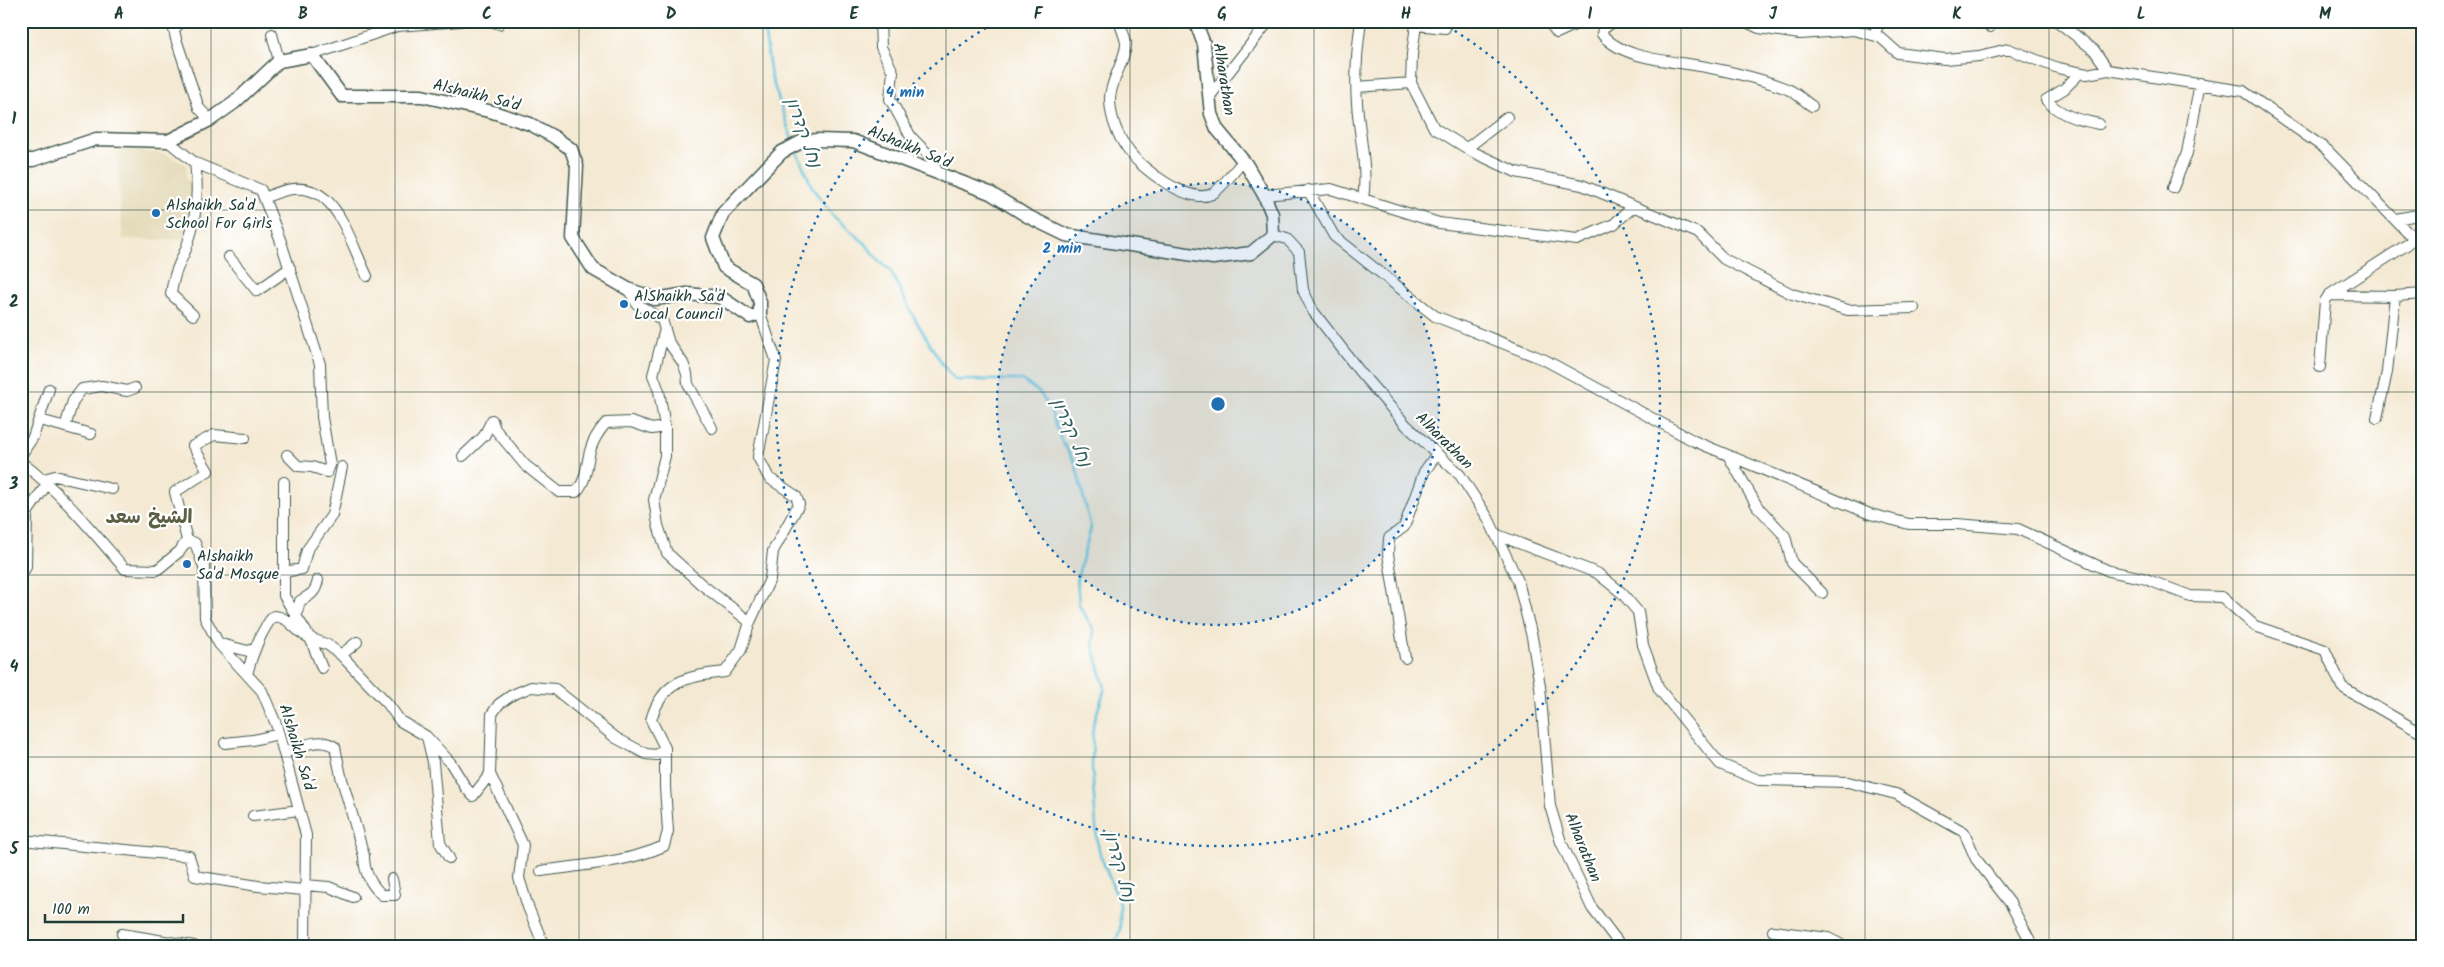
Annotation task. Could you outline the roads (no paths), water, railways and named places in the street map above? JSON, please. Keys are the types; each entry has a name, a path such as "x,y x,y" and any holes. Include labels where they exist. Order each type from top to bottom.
{"street":[{"path":"181,21 174,30 176,39 199,108 210,120"},
{"path":"21,160 33,160 96,139 168,141 210,120 234,103 279,61 312,55 397,26 461,21"},
{"path":"880,21 881,47 893,72 890,99 911,137 929,155 939,176"},
{"path":"1119,21 1126,44 1116,73 1110,99 1113,126 1129,152 1162,181 1187,194 1212,194 1243,161"},
{"name":"Alharathan","path":"1195,21 1204,44 1211,114 1217,129 1243,161 1264,195 1272,214 1273,235 1286,238 1299,252 1303,290 1314,311 1366,378 1406,425 1436,455 1460,475 1495,534 1518,582 1532,636 1540,686 1550,806 1561,842 1592,908 1621,946"},
{"path":"1210,96 1268,21"},
{"path":"1361,21 1357,47 1357,101 1366,180 1363,199"},
{"path":"1548,21 1557,33 1583,21"},
{"path":"1622,21 1603,24 1602,34 1607,40 1629,51 1650,58 1706,67 1789,89 1812,106"},
{"path":"1744,21 1758,28 1800,34 1854,30 1880,37 1898,53 1945,59 1979,56 2008,49 2058,68 2080,73 2087,74 2108,70 2243,91 2327,150 2407,232 2418,239"},
{"path":"1780,21 1784,32"},
{"path":"1874,35 1880,21"},
{"path":"2057,21 2094,50 2108,70"},
{"path":"1445,28 1416,25 1411,83 1434,128 1467,148 1516,172 1582,185 1632,208 1698,233 1724,259 1792,294 1848,310 1914,308"},
{"path":"272,34 279,61"},
{"name":"Alshaikh Sa'd","path":"312,55 342,96 422,96 489,111 530,124 571,149 577,166 573,238 592,268 628,289 655,298 687,294 720,297 750,317 760,313 760,302 753,284 724,267 713,238 724,213 782,152 801,142 852,141 939,176 990,193 1027,216 1066,234 1213,258 1251,253 1273,235"},
{"path":"2080,73 2064,89 2046,100 2054,109 2072,118 2099,124"},
{"path":"1357,87 1411,83"},
{"path":"2173,188 2186,153 2200,83"},
{"path":"1467,148 1507,117"},
{"path":"168,141 195,163 261,190 265,198 290,268 320,364 322,417 330,465 327,472 312,467 298,466 288,455"},
{"path":"193,315 172,294 174,272 186,248 198,198 195,163"},
{"path":"265,198 284,188 302,188 328,199 340,215 367,276"},
{"path":"1264,195 1331,189 1438,223 1577,240 1614,224 1632,208"},
{"path":"1308,190 1334,236 1435,316 1545,360 1694,441 1870,514 1908,524 1957,524 2018,529 2109,571 2143,578 2190,596 2222,597 2255,626 2325,650 2342,687 2423,734"},
{"path":"2396,219 2423,214"},
{"path":"2320,367 2325,301 2329,294 2418,239"},
{"path":"229,257 257,290 290,268"},
{"path":"628,289 637,304 662,320 669,343 683,363 688,384 712,428"},
{"path":"2329,294 2395,296 2423,294"},
{"path":"2377,418 2387,372 2395,296"},
{"path":"541,871 611,861 649,853 664,846 668,831 665,748 651,720 656,703 671,685 705,674 725,672 741,650 750,622 770,578 773,551 799,504 796,496 769,478 758,457 776,360 760,313"},
{"path":"665,329 653,374 659,391 665,427 665,456 654,500 666,553 701,584 750,622"},
{"path":"65,427 73,401 82,389 102,386 127,391 136,388"},
{"path":"21,455 33,437 49,389"},
{"path":"40,420 91,434"},
{"path":"463,456 484,436 492,420 495,429 525,465 559,492 576,492 583,485 590,450 595,437 606,423 631,422 652,430 665,427"},
{"path":"21,462 46,481 59,494 125,569 156,570 180,551 187,540 175,492 208,471 193,446 214,434 245,438"},
{"path":"1405,658 1388,554 1389,538 1404,527 1424,472 1436,455"},
{"path":"1728,455 1756,506 1785,536 1792,563 1822,593"},
{"path":"284,572 302,569 307,550 332,515 342,468"},
{"path":"21,575 26,567 27,513 46,481 55,476 112,490"},
{"path":"284,482 284,596 310,638 322,668"},
{"path":"1495,534 1597,573 1622,593 1638,612 1643,645 1659,690 1720,764 1759,780 1848,782 1896,794 1964,832 1976,859 2010,903 2033,946"},
{"name":"Alshaikh Sa'd","path":"187,540 195,544 204,567 205,618 219,644 262,691 279,734 306,835 305,946"},
{"path":"296,616 300,601 317,589 318,580"},
{"path":"247,674 254,649 269,621 274,616 288,619 302,636 328,645 340,655 388,704 400,721 426,736 450,762 473,796 490,774"},
{"path":"340,655 357,642"},
{"path":"219,644 236,649 254,649"},
{"path":"544,946 528,907 519,878 523,845 490,774 492,714 499,704 512,694 531,687 555,689 616,738 646,754 657,755 665,748"},
{"path":"224,743 253,740 279,734"},
{"path":"426,736 433,762 440,843 450,858"},
{"path":"284,753 309,743 327,742 334,747 340,776 364,856 364,870 375,888 382,895 395,895 392,879"},
{"path":"253,816 299,810"},
{"path":"21,840 189,856 195,876 258,886 329,887 353,897"},
{"path":"1773,931 1828,938 1844,946"},
{"path":"122,934 194,946"}],"waterway":[{"name":"נחל קדרון","path":"752,21 765,35 771,76 793,143"},
{"name":"נחל קדרון","path":"796,150 813,189 833,216 865,243 879,261 890,270 912,314 942,364 955,380 1022,380 1040,393 1050,409 1061,440 1075,462 1091,528 1077,579 1079,605 1094,630 1093,645 1105,688 1093,725 1092,767 1097,841 1101,857 1120,904 1120,930 1114,946"}],"place":[{"name":"Alshaikh Sa'd School For Girls","path":"156,213"},
{"name":"AlShaikh Sa'd Local Council","path":"624,304"},
{"name":"Alshaikh Sa'd Mosque","path":"187,564"}],"district":[{"name":"الشيخ سعد","path":"149,516"}]}
